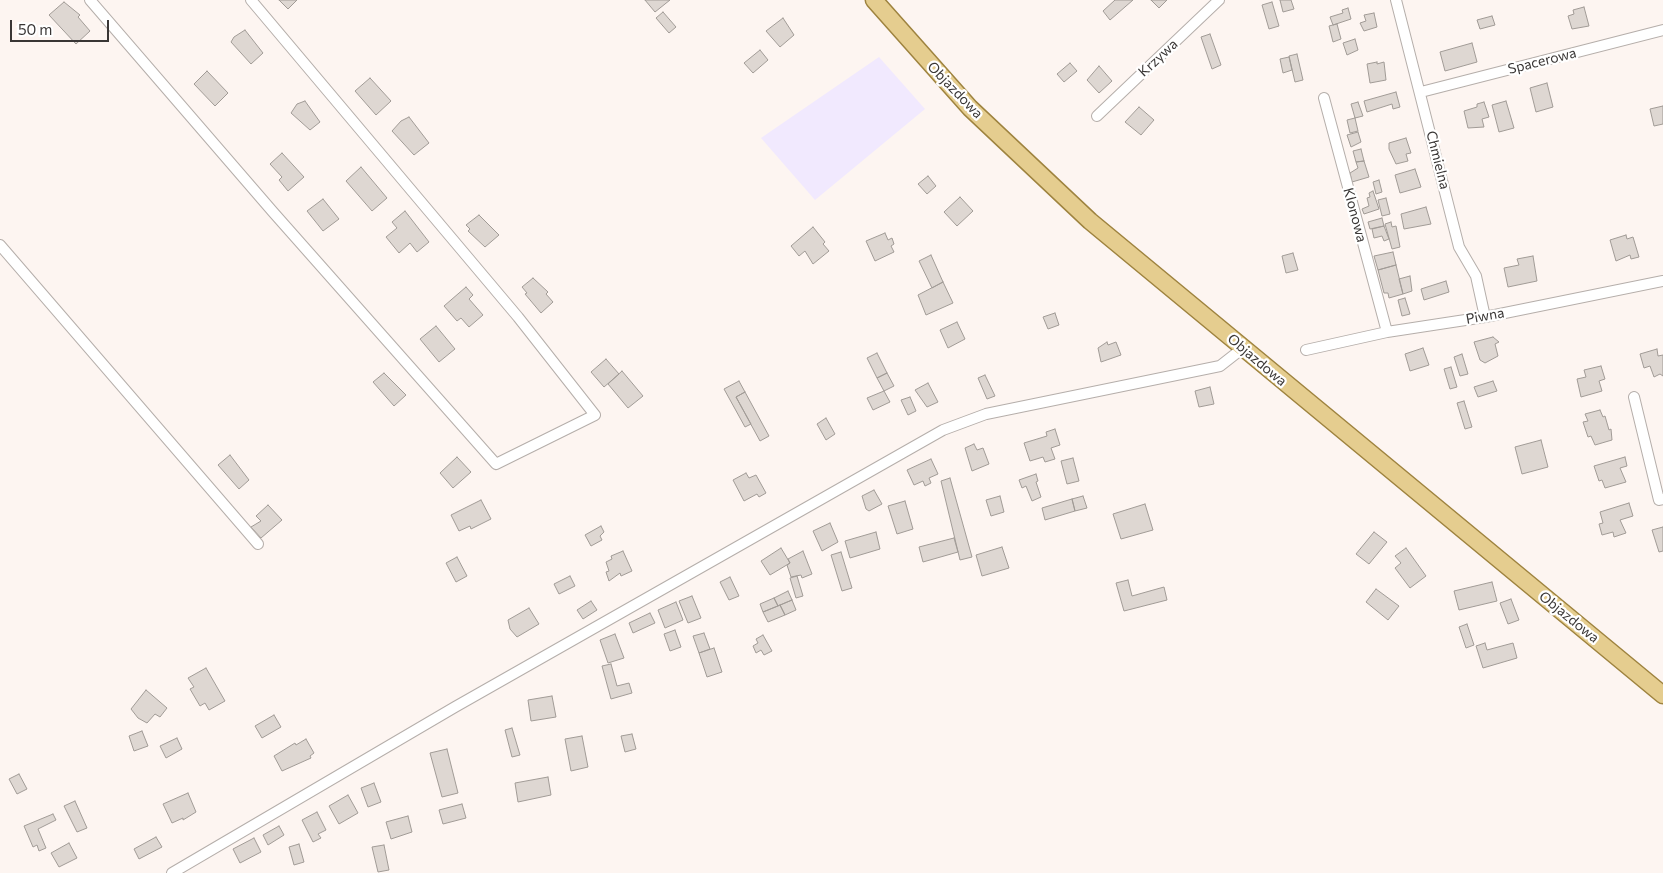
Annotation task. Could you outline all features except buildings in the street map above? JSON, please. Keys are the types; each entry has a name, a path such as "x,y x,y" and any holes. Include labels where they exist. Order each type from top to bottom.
{"main road":[{"name":"Objazdowa","path":"874,0 970,108 1090,221 1663,695"}],"street":[{"path":"90,0 273,212 496,464 595,414 518,318 251,0"},
{"name":"Krzywa","path":"1097,116 1219,0"},
{"name":"Chmielna","path":"1396,0 1421,92 1459,248 1476,276 1485,317"},
{"name":"Spacerowa","path":"1421,92 1663,30"},
{"name":"Klonowa","path":"1324,98 1387,332"},
{"path":"0,245 258,544"},
{"name":"Piwna","path":"1306,350 1387,332 1485,317 1663,281"},
{"path":"172,873 455,707 944,430 986,414 1220,366 1243,348"},
{"path":"1634,397 1659,500 1663,499"}],"shaded area":[{"path":"879,57 925,109 815,200 761,138"}]}
